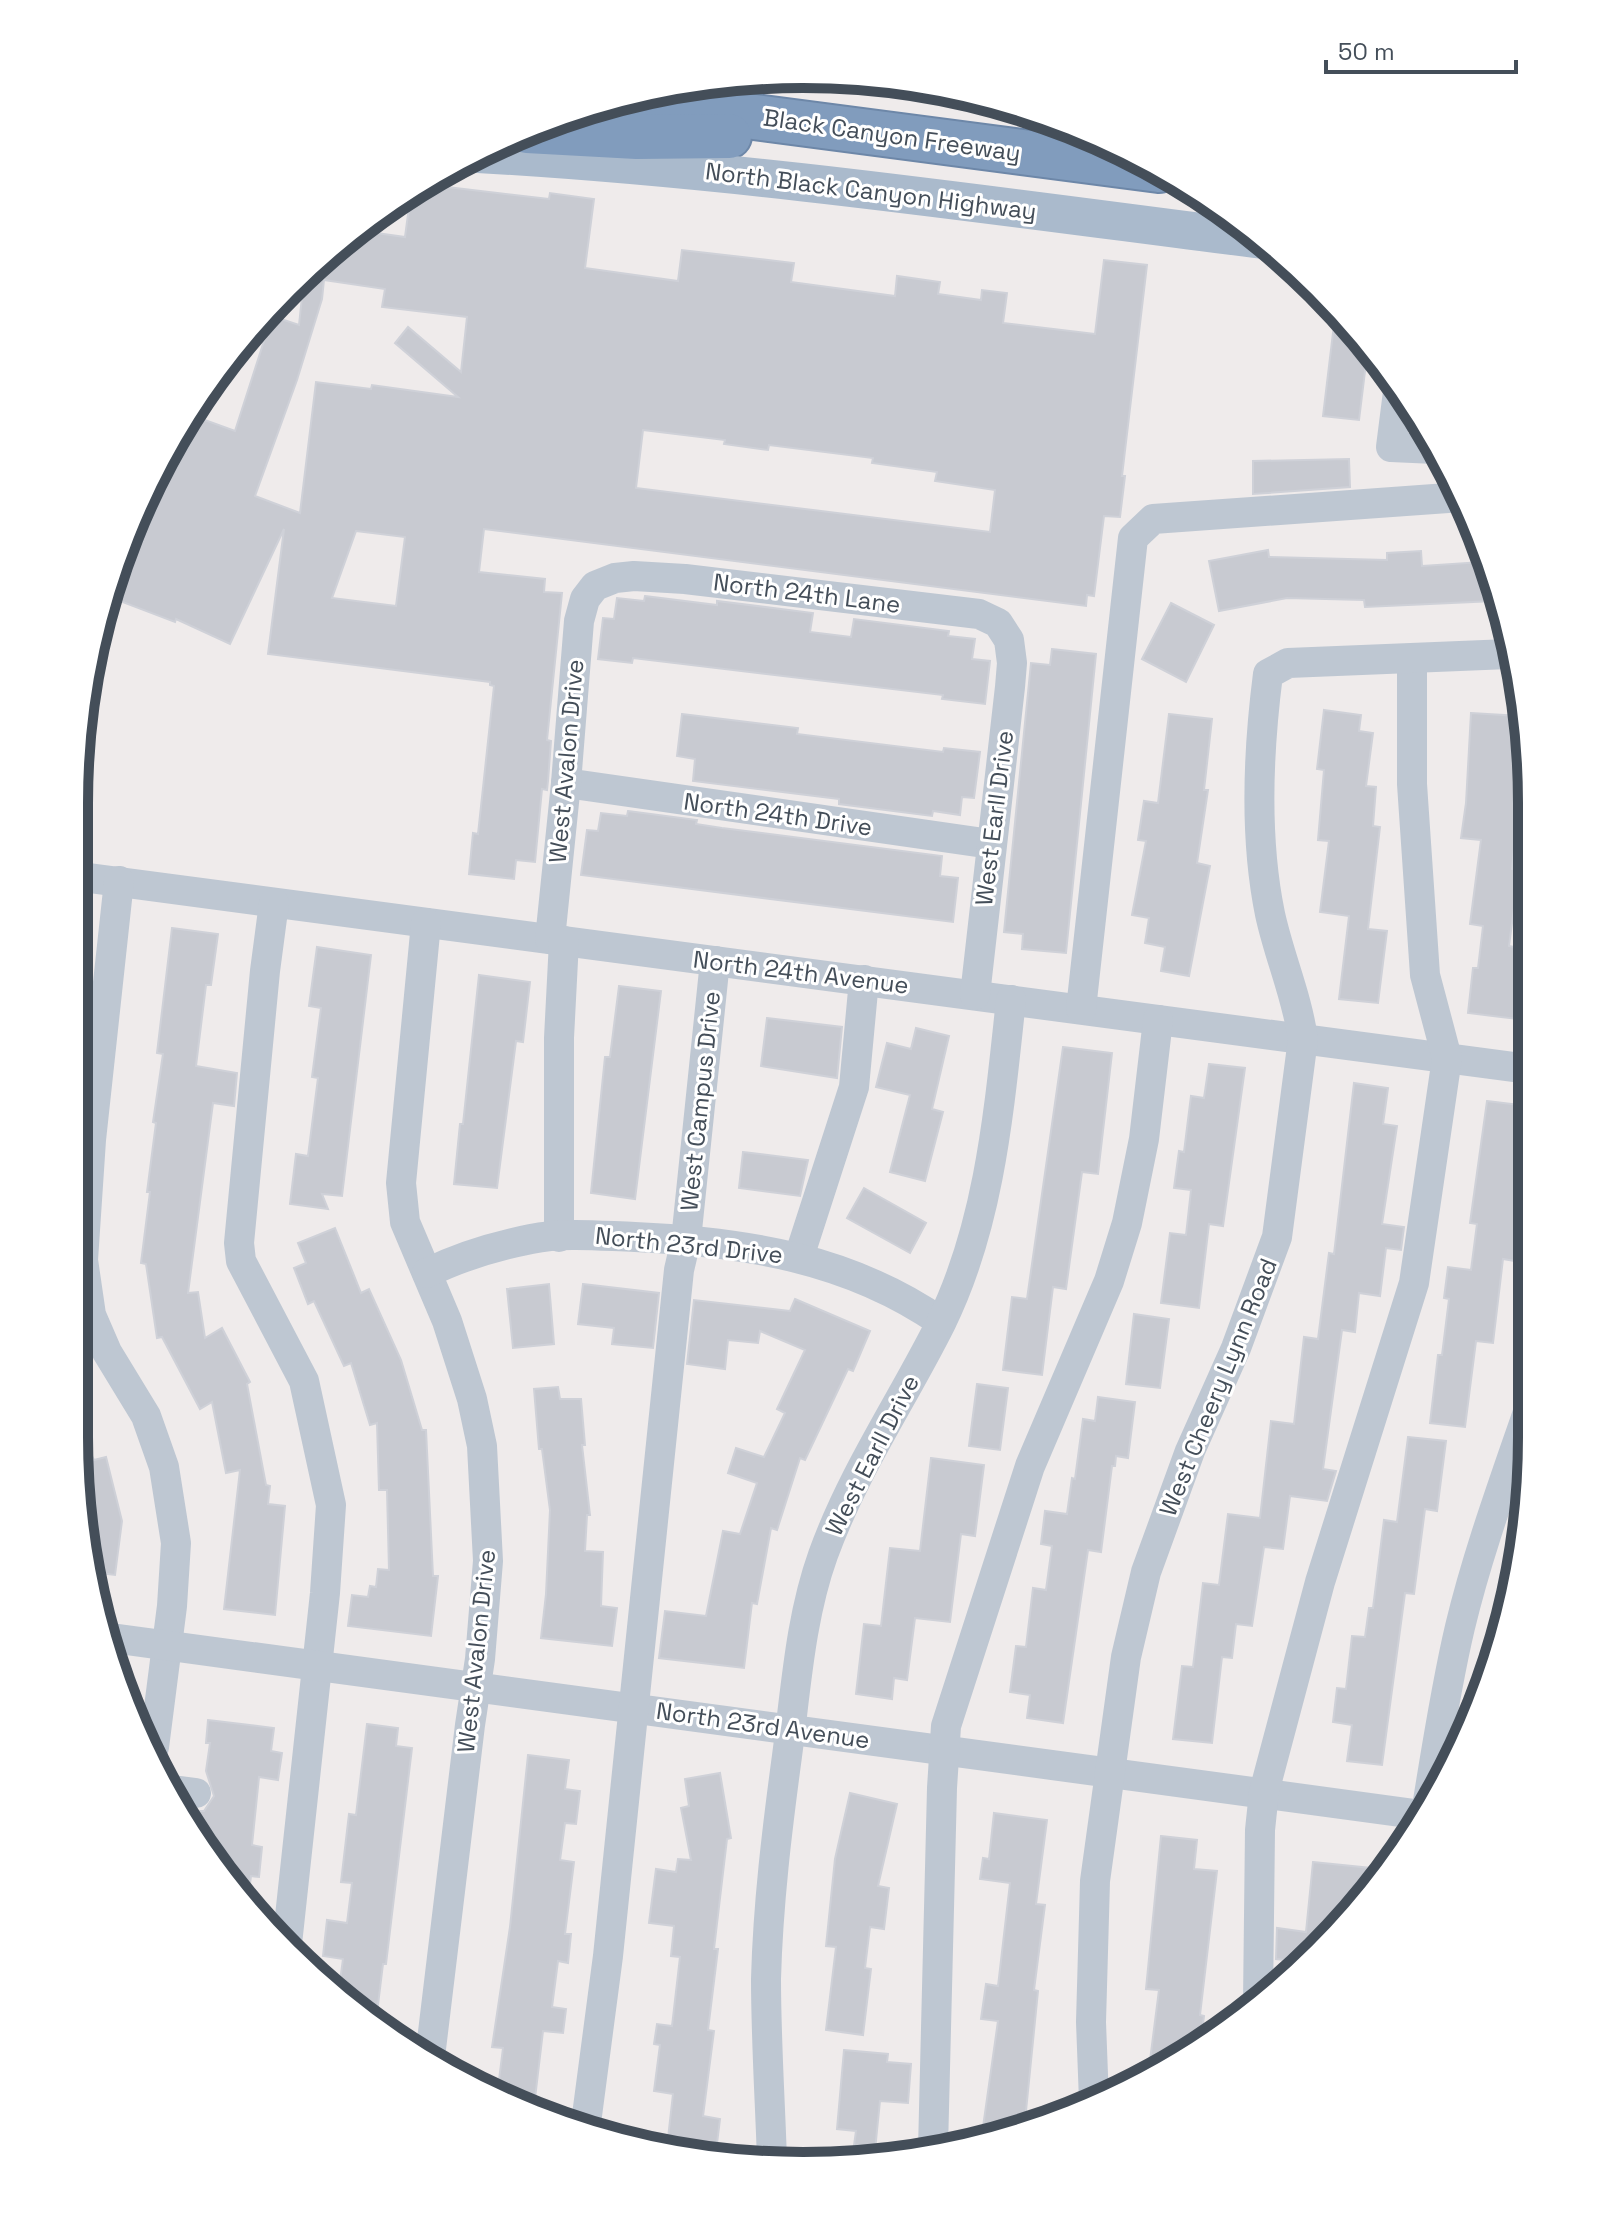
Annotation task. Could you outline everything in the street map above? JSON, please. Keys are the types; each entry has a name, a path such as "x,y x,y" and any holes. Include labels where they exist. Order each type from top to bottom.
{"highway":[{"path":"763,90 1022,123"},
{"name":"Black Canyon Freeway","path":"655,104 1126,166"},
{"path":"555,133 637,137 871,133"}],"main road":[{"name":"North Black Canyon Highway","path":"501,155 763,176 1239,237"}],"street":[{"path":"1396,404 1391,447 1423,448"},
{"path":"1081,1009 1133,538 1153,519 1449,498"},
{"name":"North 24th Lane","path":"595,586 615,578 634,576 685,579 922,606 979,614 998,623 1009,640"},
{"name":"West Avalon Drive","path":"559,1237 557,940 560,841 579,621 585,599 595,586"},
{"name":"West Earll Drive","path":"975,995 1010,687 1009,640"},
{"path":"1258,1988 1260,1830 1264,1792 1320,1582 1414,1283 1447,1058 1425,975 1412,784 1412,659 1502,654"},
{"name":"West Cheery Lynn Road","path":"1094,2090 1091,2022 1095,1881 1126,1657 1146,1572 1190,1451 1236,1348 1277,1237 1303,1039 1299,1009 1282,962 1270,913 1260,850 1260,795 1268,674 1288,663 1412,659"},
{"name":"North 24th Drive","path":"566,783 991,844"},
{"name":"North 24th Avenue","path":"88,878 1518,1068"},
{"path":"88,1185 119,881"},
{"path":"274,903 239,1243 241,1261 304,1381 331,1505 288,1933"},
{"name":"West Avalon Drive","path":"426,923 401,1183 405,1222 447,1321 472,1399 482,1446 488,1561 476,1687 431,2047"},
{"name":"West Campus Drive","path":"587,2118 608,1956 679,1270 686,1240 715,961"},
{"path":"799,1257 854,1087 864,980"},
{"name":"West Earll Drive","path":"772,2151 766,1979 774,1855 789,1728 806,1622 823,1556 862,1464 941,1322 970,1246 987,1187 995,1142 1011,1000"},
{"path":"933,2140 946,1726 1030,1466 1109,1281 1127,1223 1144,1139 1158,1020"},
{"name":"North 23rd Drive","path":"427,1273 466,1257 533,1238 581,1235 686,1240 799,1257 858,1277 917,1305 941,1322"},
{"path":"88,1294 91,1315 107,1352 146,1416 164,1467 176,1543 155,1738"},
{"path":"1432,1776 1460,1626 1481,1549 1518,1442"},
{"name":"North 23rd Avenue","path":"117,1639 1411,1813"}],"building":[{"path":"442,186 549,199 550,193 594,199 585,268 678,281 682,250 794,263 791,282 895,296 897,276 940,282 938,294 981,300 982,290 1007,293 1003,323 1095,334 1104,260 1147,265 1120,517 1104,516 1094,596 1087,595 1086,606 484,529 479,572 545,579 544,592 562,593 547,740 551,741 548,781 547,790 542,789 535,862 516,860 514,879 469,874 473,833 478,834 494,686 490,682 268,654 284,529 230,644 176,619 175,622 118,600 142,529 200,418 235,431 268,329 278,318 299,325 303,292 373,232 405,237 409,206","holes":["324,280 385,289 382,307 467,317 461,372 408,327 395,343 458,397 372,385 371,389 316,382 300,513 255,496 297,380 322,299","643,430 725,440 724,444 768,450 769,445 873,458 872,463 937,472 935,481 995,490 990,532 636,488","356,531 405,537 396,606 332,598"]},
{"path":"1334,324 1366,363 1359,420 1323,416"},
{"path":"1349,459 1350,487 1253,494 1253,461"},
{"path":"1268,550 1269,557 1387,560 1387,553 1421,551 1422,566 1476,562 1489,601 1365,607 1364,600 1287,598 1219,611 1209,561"},
{"path":"645,596 813,613 810,632 851,637 854,619 949,631 948,636 975,639 972,659 990,661 985,704 942,699 943,695 633,658 632,663 598,659 603,618 614,619 617,598 644,601"},
{"path":"1171,603 1214,625 1186,682 1142,659"},
{"path":"1052,649 1096,654 1066,953 1022,949 1023,934 1004,932 1031,663 1050,665"},
{"path":"1324,710 1361,715 1359,731 1373,733 1366,786 1376,787 1373,826 1380,827 1368,929 1387,931 1378,1003 1339,999 1349,916 1320,912 1329,841 1318,840 1324,770 1317,769"},
{"path":"1471,713 1512,716 1518,810 1512,869 1518,870 1518,878 1509,946 1518,948 1517,1019 1468,1013 1473,968 1478,968 1483,926 1470,924 1481,840 1461,838"},
{"path":"682,714 798,728 797,734 943,752 944,748 980,752 974,798 962,797 960,815 933,811 932,816 839,804 839,799 693,781 695,759 677,756"},
{"path":"1169,714 1212,719 1204,790 1208,790 1197,863 1210,866 1189,976 1161,971 1165,947 1145,943 1149,918 1132,915 1146,841 1138,840 1144,801 1158,803"},
{"path":"628,811 697,820 696,824 722,828 942,856 940,876 958,878 953,922 581,875 587,830 598,831 601,813 627,816"},
{"path":"172,928 218,934 211,985 206,985 196,1066 237,1073 234,1106 213,1103 188,1293 198,1292 205,1338 222,1328 250,1382 247,1384 266,1485 270,1486 268,1504 285,1506 275,1615 224,1609 240,1470 226,1473 212,1402 200,1409 162,1337 157,1338 146,1264 141,1263 156,1123 153,1122 163,1054 157,1053"},
{"path":"317,947 371,955 342,1196 322,1194 328,1209 290,1204 296,1154 308,1156 318,1078 312,1077 321,1008 309,1006"},
{"path":"479,975 530,982 523,1042 516,1041 497,1188 454,1184"},
{"path":"619,986 661,991 635,1199 591,1193 605,1057 610,1057"},
{"path":"767,1018 842,1027 837,1078 761,1066"},
{"path":"916,1028 949,1036 932,1109 943,1112 925,1181 890,1172 910,1095 876,1087 887,1043 911,1049"},
{"path":"1063,1047 1112,1053 1098,1174 1082,1172 1066,1289 1053,1287 1042,1375 1003,1370 1012,1297 1027,1299"},
{"path":"1209,1064 1245,1068 1223,1226 1209,1224 1199,1308 1161,1303 1170,1233 1186,1235 1191,1190 1174,1188 1179,1151 1184,1152 1191,1096 1204,1098"},
{"path":"1354,1083 1388,1088 1383,1124 1397,1126 1382,1224 1404,1227 1401,1250 1386,1248 1380,1296 1359,1293 1355,1332 1342,1330 1323,1469 1336,1471 1327,1501 1290,1496 1283,1549 1264,1547 1252,1626 1236,1624 1232,1658 1222,1657 1212,1743 1173,1739 1182,1666 1193,1667 1203,1583 1219,1585 1228,1514 1260,1518 1271,1421 1294,1424 1304,1337 1318,1339 1329,1253 1334,1254"},
{"path":"1487,1101 1518,1105 1518,1236 1515,1261 1503,1259 1493,1343 1476,1341 1465,1427 1430,1423 1449,1299 1444,1298 1448,1267 1471,1270 1477,1224 1470,1223"},
{"path":"743,1152 808,1160 800,1196 739,1188"},
{"path":"864,1188 926,1223 910,1253 847,1218"},
{"path":"335,1228 361,1293 369,1289 401,1360 422,1430 426,1430 433,1576 438,1576 431,1636 348,1626 352,1595 368,1597 370,1586 376,1587 378,1569 389,1570 387,1490 379,1490 377,1423 370,1425 351,1363 344,1366 314,1301 308,1304 294,1268 306,1263 298,1243"},
{"path":"549,1284 554,1344 513,1348 507,1289"},
{"path":"583,1284 659,1293 653,1348 612,1344 614,1328 578,1324"},
{"path":"795,1299 870,1331 853,1371 848,1369 805,1460 800,1458 777,1530 771,1528 757,1604 752,1603 744,1668 659,1658 665,1611 706,1616 723,1531 740,1534 757,1483 728,1473 736,1448 764,1457 785,1413 777,1409 805,1350 760,1331 758,1343 728,1340 725,1369 687,1364 694,1300 790,1311"},
{"path":"1134,1314 1169,1319 1160,1388 1126,1384"},
{"path":"977,1384 1008,1388 1000,1450 969,1446"},
{"path":"558,1387 560,1399 581,1399 585,1445 582,1445 590,1515 587,1515 585,1551 603,1552 601,1606 617,1608 612,1646 541,1638 550,1510 542,1449 539,1449 534,1389"},
{"path":"1098,1397 1135,1402 1128,1458 1116,1456 1115,1466 1112,1466 1101,1552 1088,1550 1063,1723 1027,1718 1030,1695 1010,1692 1016,1646 1026,1647 1033,1588 1046,1590 1052,1546 1041,1544 1045,1511 1067,1514 1083,1419 1095,1421"},
{"path":"1408,1437 1446,1441 1437,1511 1425,1509 1414,1594 1405,1593 1382,1765 1347,1761 1352,1725 1333,1722 1337,1688 1346,1689 1352,1636 1365,1637 1369,1608 1373,1608 1384,1520 1397,1522"},
{"path":"89,1450 94,1460 106,1457 122,1521 115,1575 102,1573 94,1530"},
{"path":"931,1458 984,1465 975,1536 961,1534 950,1622 915,1618 907,1680 894,1678 892,1699 856,1694 864,1624 881,1626 890,1548 920,1551"},
{"path":"208,1720 274,1728 271,1751 282,1753 278,1780 259,1777 252,1845 262,1847 259,1877 251,1876 249,1889 195,1812 204,1811 214,1796 206,1771 210,1743 206,1743"},
{"path":"367,1724 398,1728 396,1746 412,1748 386,1964 383,1964 377,2011 340,1981 343,1959 323,1956 327,1920 347,1923 352,1883 341,1882 349,1814 356,1815"},
{"path":"528,1755 569,1760 565,1789 580,1791 576,1824 565,1823 560,1860 574,1862 565,1934 571,1934 568,1963 558,1961 552,2007 566,2009 563,2033 543,2031 535,2100 499,2084 503,2048 492,2047 510,1927"},
{"path":"720,1773 731,1838 727,1839 714,1949 718,1949 708,2030 714,2031 703,2116 720,2119 717,2147 668,2139 673,2094 654,2091 660,2045 654,2044 657,2024 672,2026 680,1957 671,1956 674,1926 649,1923 656,1869 676,1872 678,1859 691,1860 681,1808 689,1806 685,1779"},
{"path":"850,1793 897,1804 878,1886 889,1888 884,1929 870,1927 865,1968 871,1969 863,2035 826,2030 836,1947 826,1946 835,1859"},
{"path":"994,1813 1047,1820 1036,1904 1045,1905 1034,1990 1038,1991 1025,2116 983,2129 998,2021 981,2019 986,1984 998,1986 1010,1883 980,1879 983,1858 989,1859"},
{"path":"1161,1836 1197,1840 1194,1869 1217,1871 1200,2015 1204,2016 1202,2030 1150,2061 1159,1990 1146,1989"},
{"path":"1313,1862 1371,1868 1309,1943 1290,1961 1276,1959 1277,1928 1306,1932"},
{"path":"844,2050 888,2054 887,2062 911,2064 908,2103 880,2101 875,2148 853,2150 856,2131 837,2129"}]}
